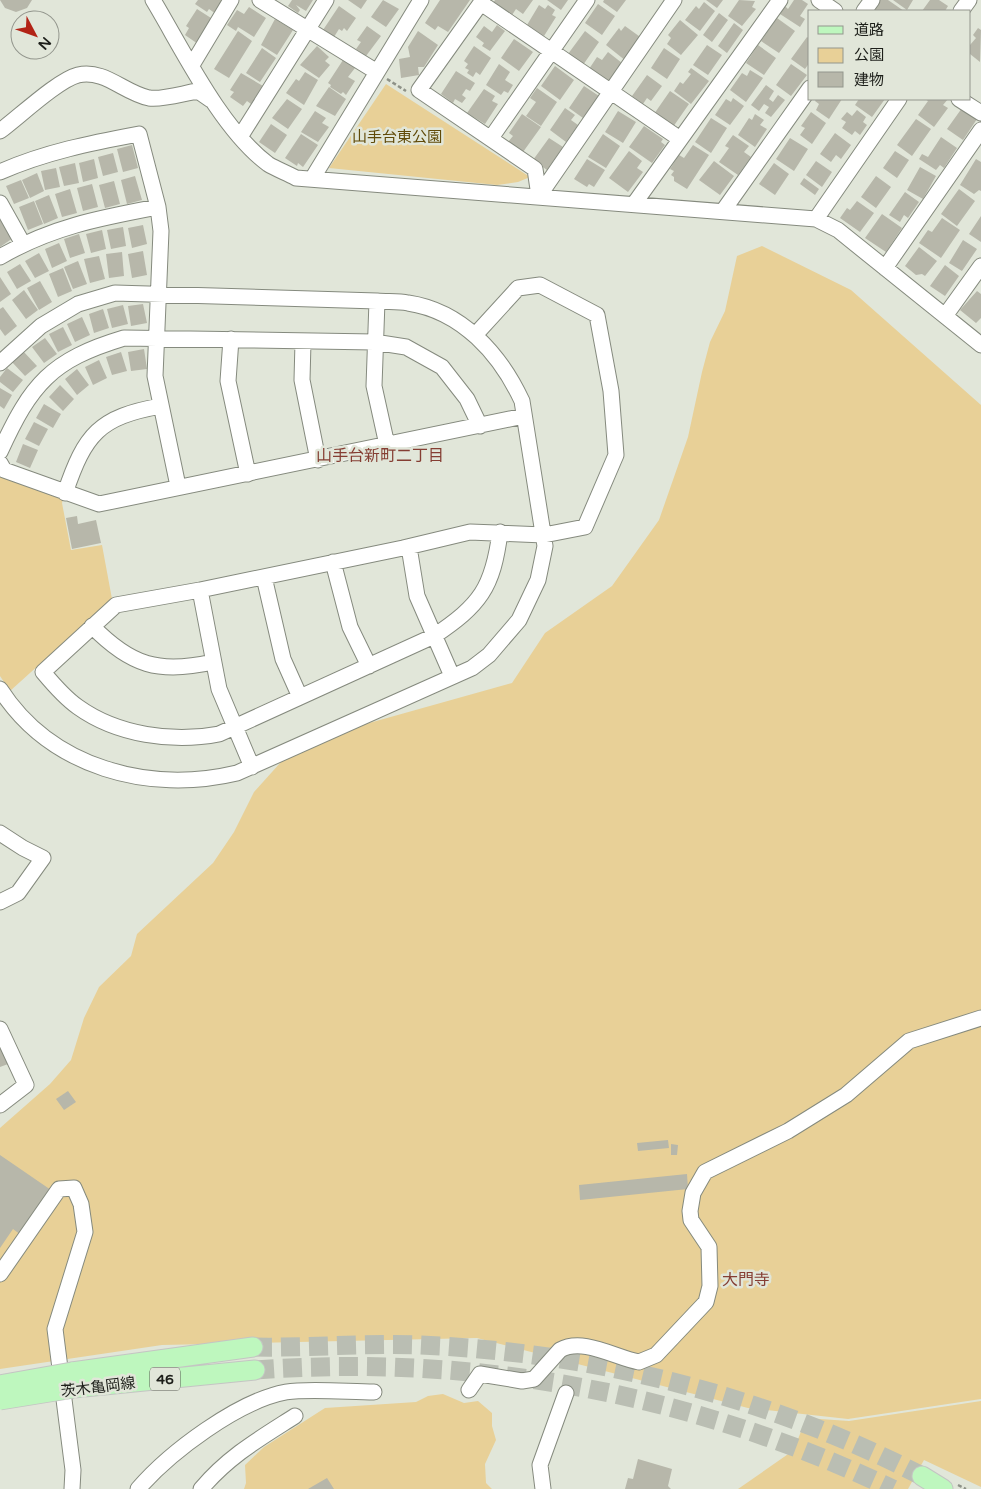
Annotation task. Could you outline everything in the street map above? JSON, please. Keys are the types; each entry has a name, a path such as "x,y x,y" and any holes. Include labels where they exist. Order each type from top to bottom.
{"main road":[{"name":"茨木亀岡線","path":"0,1400 73,1380 253,1347"},
{"name":"茨木亀岡線","path":"0,1385 256,1370"},
{"path":"922,1476 944,1489"}],"street":[{"path":"153,0 216,104 240,137 268,164 296,178 816,218 838,230 981,345"},
{"path":"192,65 231,0"},
{"path":"260,0 377,72"},
{"path":"240,137 326,0"},
{"path":"312,179 421,0"},
{"path":"490,138 588,0"},
{"path":"539,196 612,93 674,0"},
{"path":"634,204 780,0"},
{"path":"819,0 834,10"},
{"path":"539,196 535,169 419,90 482,1 612,93 680,138"},
{"path":"0,131 61,85 78,76 94,75 111,79 127,91 151,98 198,90 216,104"},
{"path":"722,211 808,91"},
{"path":"816,218 898,100"},
{"path":"961,100 981,113"},
{"path":"885,268 981,130"},
{"path":"0,172 28,160 82,145 139,134 158,207 161,231 155,376 178,486"},
{"path":"0,203 22,244"},
{"path":"0,257 22,244 50,232 93,219 158,207"},
{"path":"945,316 981,266"},
{"path":"476,334 518,288 540,285 597,315 611,391 616,455 586,528 544,535 500,532 470,532 409,547 264,577 116,605 43,672 77,707 98,719 125,729 169,737 199,738 219,734 434,636 471,609 485,590 493,572 500,532"},
{"path":"0,363 41,326 78,304 115,292 377,301 408,303 429,308 476,334 488,346 516,388 522,401 544,535 538,580 519,620 489,655 472,668 252,767 211,779 189,781 164,780 115,773 71,755 46,739 21,715 0,689"},
{"path":"377,301 374,342 374,386 387,445"},
{"path":"0,452 19,411 33,392 52,372 71,358 97,346 124,338 157,337 303,342 374,342 406,347 442,367 467,398 480,426"},
{"path":"232,339 228,381 248,474"},
{"path":"303,342 302,380 318,460"},
{"path":"65,492 84,445 97,430 116,418 138,410 161,406"},
{"path":"0,463 4,470 99,504 178,486 318,460 524,416"},
{"path":"409,547 416,596 452,676"},
{"path":"333,562 350,627 369,666"},
{"path":"264,577 283,659 300,697"},
{"path":"200,590 219,689 252,767"},
{"path":"92,626 111,646 130,658 151,665 174,668 213,662"},
{"path":"0,833 23,848 44,858 18,893 0,902"},
{"path":"468,1390 480,1374 522,1381 534,1379 560,1350 566,1347 600,1349 639,1362 656,1355 702,1308 708,1294 709,1247 691,1220 690,1211 693,1193 705,1172 788,1132 846,1095 910,1040 981,1018"},
{"path":"0,1029 26,1085 0,1105"},
{"path":"0,1274 59,1188 74,1188 81,1204 85,1232 55,1329 57,1357 73,1470 72,1489"},
{"path":"138,1489 168,1459 240,1409 260,1399 288,1392 374,1392"},
{"path":"543,1489 540,1465 566,1393"},
{"path":"201,1489 220,1467 252,1443 295,1416"}],"path":[{"path":"377,72 410,93 419,90"}],"green space":[{"name":"山手台東公園","path":"386,84 530,177 518,182 497,185 329,168"},
{"path":"762,246 851,290 981,405 981,1399 848,1419 748,1408 477,1338 162,1345 0,1369 0,1128 50,1084 71,1060 84,1018 99,987 131,956 137,934 213,863 234,832 254,792 290,752 330,734 512,683 545,633 612,586 659,520 688,437 710,342 725,311 737,256"},
{"path":"0,476 63,499 62,503 71,550 102,545 112,599 10,691 0,676"},
{"path":"443,1394 464,1403 478,1401 492,1413 492,1426 496,1440 485,1464 486,1483 492,1489 244,1489 246,1483 245,1465 264,1447 325,1408 416,1402 428,1396"},
{"path":"981,1401 981,1487 924,1460 908,1489 738,1489 794,1450 806,1418 849,1421"}],"building":[{"path":"0,0 32,0 27,8 22,10 5,8"},
{"path":"198,0 225,0 216,14 209,9 207,12 195,4"},
{"path":"292,0 313,0 306,11 296,5 300,10 298,13 288,6"},
{"path":"348,0 367,0 361,9"},
{"path":"383,0 399,9 386,27 371,17"},
{"path":"440,0 470,0 448,32 438,26 435,30 425,23"},
{"path":"495,0 533,0 523,14 516,9 512,15 493,3"},
{"path":"547,0 568,0 561,10"},
{"path":"604,0 626,0 617,12 603,2"},
{"path":"706,0 723,0 717,8"},
{"path":"739,0 755,1 752,7 756,9 742,26 728,16"},
{"path":"794,0 802,0 808,4 800,16 805,19 800,27 780,14 785,6 788,9"},
{"path":"880,0 888,0 903,10 873,10"},
{"path":"893,0 913,0 907,10"},
{"path":"930,0 939,0 948,6 946,10 923,10"},
{"path":"704,2 715,11 700,31 685,20 696,6 699,9"},
{"path":"598,4 615,16 602,35 585,23"},
{"path":"539,5 545,9 548,5 555,10 552,15 556,17 544,36 527,25"},
{"path":"339,6 356,18 347,31 344,28 342,31 339,29 334,37 323,30"},
{"path":"249,7 266,18 254,37 238,27 236,31 227,25 237,10 244,14"},
{"path":"197,9 211,18 198,44 185,35 189,28 186,26"},
{"path":"719,13 728,20 712,42 703,35"},
{"path":"777,18 795,31 779,53 761,41"},
{"path":"275,19 293,30 277,55 261,45"},
{"path":"680,20 698,35 681,55 667,44 671,38 668,35"},
{"path":"734,23 743,30 727,53 718,46"},
{"path":"497,25 505,31 490,51 482,46 484,43 476,37 484,26 492,32"},
{"path":"367,26 381,36 366,56 356,49 361,42 357,40"},
{"path":"625,26 643,39 626,61 606,45 619,28 621,31"},
{"path":"978,28 981,30 980,62 971,55 971,44 976,38 973,35"},
{"path":"238,31 252,41 229,78 214,69"},
{"path":"418,31 438,45 424,67 418,67 419,75 401,78 399,59 410,57 408,47"},
{"path":"585,31 599,42 583,65 568,54"},
{"path":"808,38 808,65 805,69 791,59"},
{"path":"514,39 533,52 519,71 501,58"},
{"path":"707,45 722,55 708,75 693,65"},
{"path":"758,45 776,58 764,75 746,63"},
{"path":"317,46 329,57 325,61 330,65 319,78 300,65"},
{"path":"474,46 491,58 480,75 476,72 473,77 467,73 469,70 465,68 468,64 464,61"},
{"path":"262,48 276,58 260,82 246,73"},
{"path":"664,48 680,59 667,79 651,68"},
{"path":"608,52 622,63 608,83 589,69 597,57 602,60"},
{"path":"343,60 355,68 348,77 355,81 346,95 330,87 331,85 328,83"},
{"path":"499,64 510,72 505,80 513,85 508,93 504,91 501,95 486,85"},
{"path":"791,64 807,75 791,96 776,85"},
{"path":"555,66 574,80 560,100 541,86"},
{"path":"691,68 709,81 691,104 674,91 680,82 683,84 691,74 688,72"},
{"path":"750,70 763,78 746,102 730,90 742,73 747,76"},
{"path":"456,71 475,83 470,91 466,89 462,95 466,98 462,103 455,99 453,103 441,94"},
{"path":"305,72 318,80 304,105 286,93 296,79 299,81"},
{"path":"241,73 263,86 251,104 247,101 243,106 230,97 234,92 230,90"},
{"path":"647,75 662,86 651,101 647,98 643,104 632,96"},
{"path":"766,85 774,91 769,99 773,102 778,95 785,100 771,117 765,113 769,107 764,104 759,111 751,105"},
{"path":"584,86 599,96 583,118 569,108"},
{"path":"329,87 346,99 335,116 316,106"},
{"path":"537,88 557,102 541,126 526,116 536,102 530,98"},
{"path":"484,89 495,96 492,101 498,104 485,124 467,113"},
{"path":"670,91 689,104 673,127 654,114"},
{"path":"733,98 744,106 730,125 715,115 726,99 731,102"},
{"path":"287,99 302,109 288,129 272,118"},
{"path":"841,100 829,119 816,110 819,104 815,101"},
{"path":"858,100 884,100 872,117 855,105"},
{"path":"926,100 947,100 943,105 948,108 934,127 918,115 928,101"},
{"path":"565,108 575,115 571,120 578,125 566,142 550,130"},
{"path":"962,108 977,119 963,140 947,129"},
{"path":"857,110 866,117 863,122 867,125 860,135 855,131 852,135 842,128 846,122 841,119 847,112 852,116"},
{"path":"315,111 326,118 322,123 329,127 318,142 301,132"},
{"path":"618,111 636,122 623,143 605,132"},
{"path":"811,112 826,123 812,144 800,135 805,128 801,126"},
{"path":"522,114 541,127 523,152 508,142 513,136 509,133"},
{"path":"755,114 764,120 760,125 767,129 755,147 738,135 749,118 752,120"},
{"path":"711,118 727,128 711,153 695,142"},
{"path":"916,119 931,129 912,156 897,145"},
{"path":"271,124 287,135 275,153 259,142"},
{"path":"644,126 663,139 661,142 665,145 652,163 629,147"},
{"path":"835,133 851,145 841,159 836,155 831,162 820,154"},
{"path":"301,134 318,145 303,167 298,163 297,166 285,158"},
{"path":"603,134 620,146 606,168 588,157"},
{"path":"733,135 749,146 744,152 751,157 738,175 719,162 729,148 725,146"},
{"path":"941,137 957,148 944,168 940,165 936,170 919,159 922,154 928,157"},
{"path":"549,138 563,147 547,170 533,160"},
{"path":"790,138 808,149 794,171 776,159"},
{"path":"132,145 138,168 123,172 117,149"},
{"path":"693,145 709,155 687,189 674,181 674,177 671,175 674,171 670,169 679,155 684,158"},
{"path":"629,151 642,161 637,168 643,172 628,192 609,178"},
{"path":"895,151 909,160 897,178 883,168"},
{"path":"113,153 118,172 103,176 98,157"},
{"path":"94,159 98,178 83,182 79,163"},
{"path":"587,159 605,170 594,187 589,184 587,187 574,179"},
{"path":"976,159 981,162 981,191 979,190 974,194 960,185"},
{"path":"714,161 734,176 720,195 699,180"},
{"path":"816,161 832,172 822,187 806,175"},
{"path":"75,163 79,183 64,186 59,167"},
{"path":"774,163 789,174 775,195 759,184"},
{"path":"920,167 936,176 923,199 907,190"},
{"path":"56,168 60,187 45,190 41,171"},
{"path":"37,173 44,191 30,198 22,180"},
{"path":"135,176 142,200 127,204 121,180"},
{"path":"876,176 891,187 876,208 861,197"},
{"path":"804,178 819,189 815,195 800,184"},
{"path":"21,180 29,198 14,204 6,186"},
{"path":"114,181 120,204 105,208 99,185"},
{"path":"92,184 98,207 83,211 77,188"},
{"path":"70,189 77,213 62,217 55,194"},
{"path":"959,189 975,201 957,226 941,214"},
{"path":"905,192 919,202 908,218 904,215 900,222 889,215"},
{"path":"49,195 58,218 44,224 35,201"},
{"path":"34,201 43,224 28,230 19,207"},
{"path":"857,201 874,213 860,232 840,218 847,208 850,210"},
{"path":"882,214 902,228 886,252 865,238"},
{"path":"981,216 981,242 969,234"},
{"path":"0,218 13,238 0,247"},
{"path":"942,218 960,230 941,258 919,243 928,230 932,232"},
{"path":"143,225 147,244 132,248 128,228"},
{"path":"123,227 126,246 111,249 107,230"},
{"path":"102,230 106,249 91,253 86,234"},
{"path":"79,234 85,253 70,258 64,239"},
{"path":"963,240 977,249 962,271 949,263"},
{"path":"59,243 67,261 52,268 45,249"},
{"path":"919,247 937,261 925,276 922,274 916,275 905,266"},
{"path":"143,251 147,275 132,278 128,254"},
{"path":"122,252 124,276 109,278 106,254"},
{"path":"39,253 49,271 35,278 25,261"},
{"path":"99,256 105,279 90,283 84,259"},
{"path":"78,261 87,284 73,289 64,267"},
{"path":"20,264 31,281 17,289 7,272"},
{"path":"945,265 959,276 945,296 930,286"},
{"path":"63,268 72,291 58,297 49,274"},
{"path":"0,277 11,294 0,302"},
{"path":"40,281 52,302 39,310 27,288"},
{"path":"24,290 38,310 26,319 12,300"},
{"path":"977,291 981,294 981,318 976,323 960,310"},
{"path":"143,304 147,323 131,326 128,306"},
{"path":"123,305 128,324 112,328 107,309"},
{"path":"3,307 17,326 5,336 0,329 0,309"},
{"path":"103,309 109,328 94,333 89,314"},
{"path":"82,317 90,335 75,342 67,324"},
{"path":"63,327 72,345 58,352 49,334"},
{"path":"45,338 57,354 44,363 32,347"},
{"path":"144,349 147,369 131,371 128,352"},
{"path":"23,351 37,366 25,376 12,362"},
{"path":"121,352 127,371 112,375 106,357"},
{"path":"99,360 107,378 93,385 85,367"},
{"path":"7,368 23,380 13,392 0,382 0,377"},
{"path":"77,369 89,385 77,395 65,379"},
{"path":"60,385 74,399 63,411 49,397"},
{"path":"0,388 12,395 4,409 0,406"},
{"path":"44,404 61,414 53,428 36,418"},
{"path":"34,422 48,429 39,446 25,439"},
{"path":"23,444 38,450 30,468 16,462"},
{"path":"77,516 78,524 96,520 101,543 72,549 66,518"},
{"path":"0,1044 8,1064 0,1067"},
{"path":"68,1091 76,1102 64,1110 56,1099"},
{"path":"668,1140 669,1148 638,1151 637,1143"},
{"path":"671,1144 678,1145 677,1155 671,1155"},
{"path":"0,1155 51,1190 21,1235 13,1229 0,1248"},
{"path":"687,1174 688,1189 580,1200 579,1185"},
{"path":"638,1459 672,1469 668,1486 671,1489 625,1489 628,1478 633,1479"},
{"path":"327,1478 334,1489 308,1489"}],"tunnel":[{"path":"253,1347 419,1345 484,1349 614,1368 678,1383 741,1401 863,1448 922,1476"},
{"path":"255,1370 338,1367 421,1368 502,1375 582,1388 661,1405 739,1428 816,1456 893,1489"}],"district":[{"name":"山手台新町二丁目","path":"380,455"},
{"name":"大門寺","path":"746,1279"}]}
